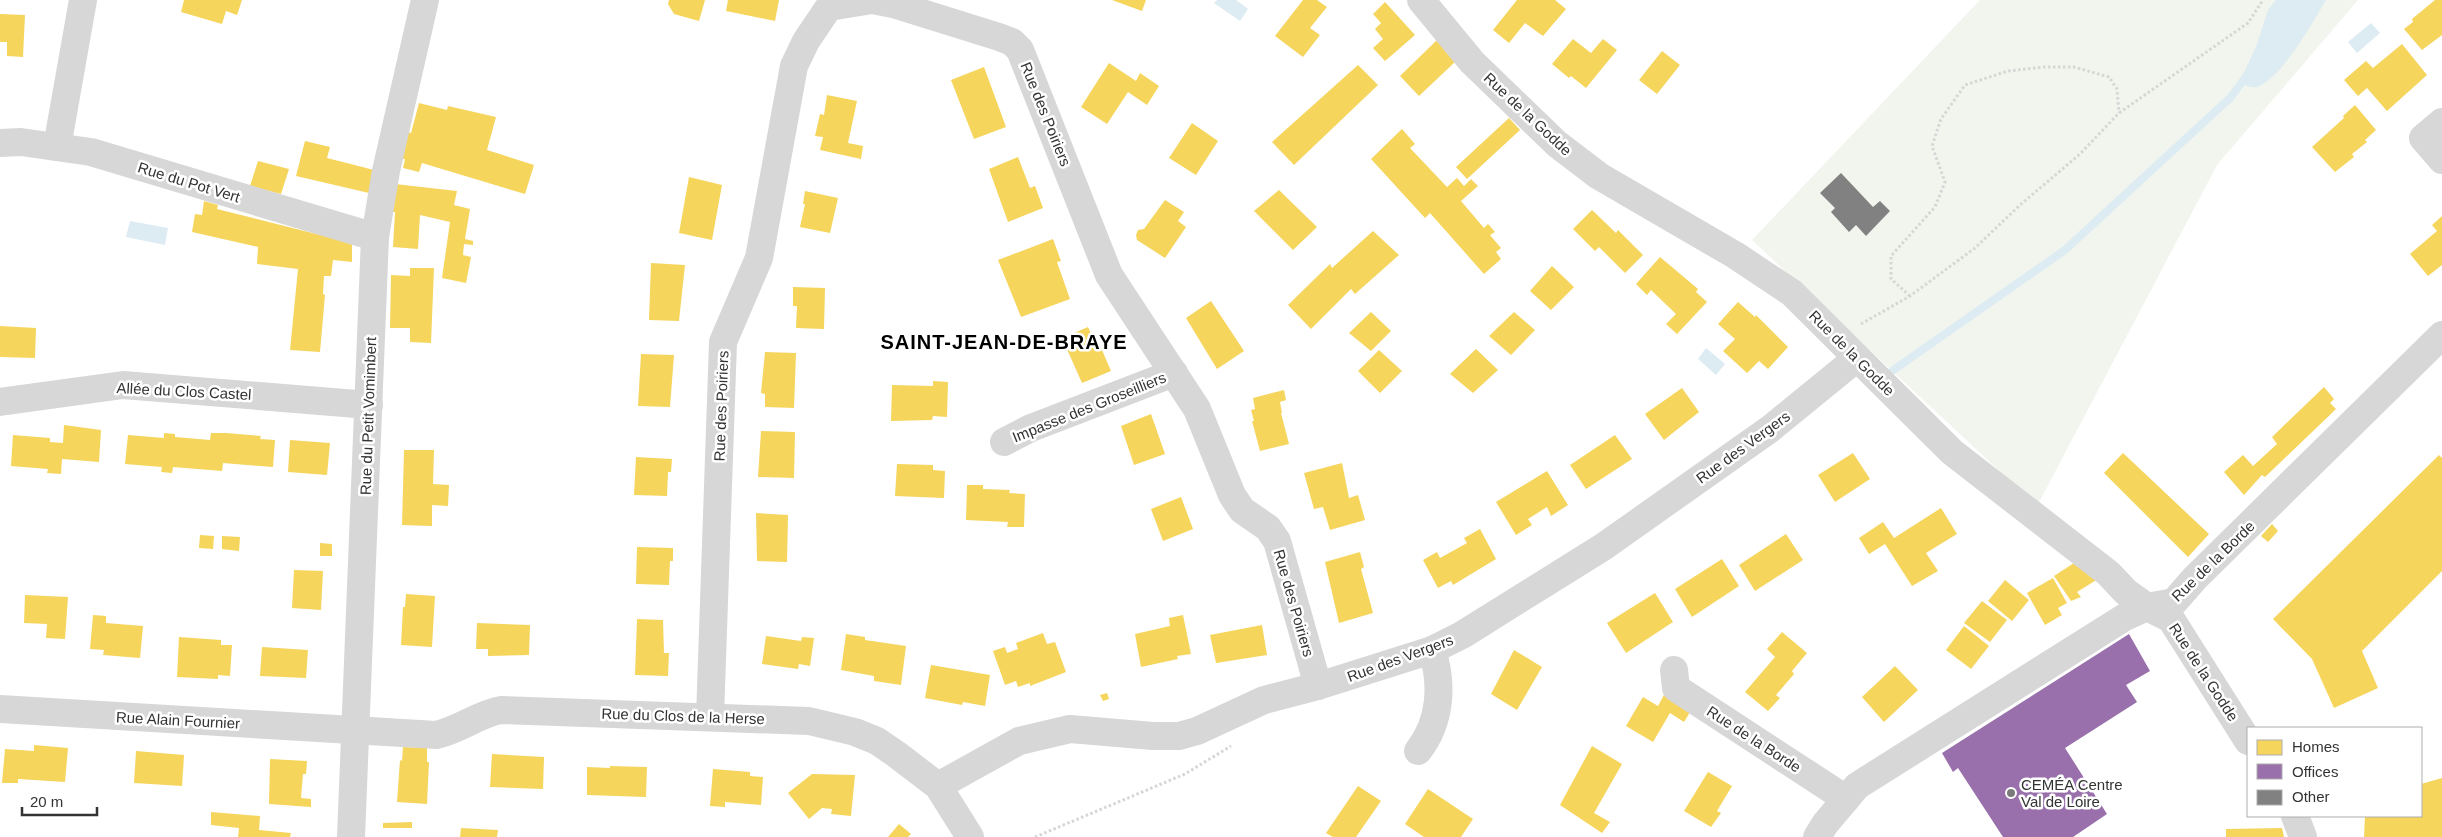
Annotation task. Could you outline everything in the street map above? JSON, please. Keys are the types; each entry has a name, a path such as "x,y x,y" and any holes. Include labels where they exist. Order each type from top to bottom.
{"street":[{"path":"57,147 83,0"},
{"name":"Rue du Petit Vomimbert","path":"351,837 375,237 386,171 425,0"},
{"name":"Rue des Poiriers","path":"710,717 723,342 759,258 794,66 828,3 872,0 893,4 1000,37 1012,42 1020,50 1109,275 1198,409 1232,495 1242,510 1268,528 1277,541 1318,686"},
{"name":"Rue de la Godde","path":"1430,3 1472,62 1557,144 1599,176 1736,255 1792,293 1952,452 2108,573 2126,592 2147,608 2171,619 2247,739"},
{"path":"2442,122 2423,138 2442,160"},
{"name":"Rue du Pot Vert","path":"0,143 21,142 92,152 375,237"},
{"name":"Rue de la Borde","path":"1817,837 1857,786 2125,617 2147,608 2174,602 2195,578 2442,335"},
{"name":"Rue des Vergers","path":"938,786 1019,741 1070,729 1152,736 1179,736 1197,732 1264,700 1318,686 1432,650 1462,635 1603,547 1770,429 1848,348"},
{"name":"Impasse des Groseilliers","path":"1004,442 1031,428 1174,373"},
{"name":"Allée du Clos Castel","path":"0,402 123,385 369,405"},
{"path":"1418,751 1428,738 1435,722 1439,680 1432,650"},
{"name":"Rue de la Borde","path":"1674,670 1676,688 1846,799"},
{"name":"Rue Alain Fournier","path":"0,709 356,731"},
{"name":"Rue du Clos de la Herse","path":"356,731 436,735 452,732 488,712 501,710 809,720 833,725 876,741 938,786 970,837"},
{"path":"2295,817 2303,837"}],"path":[{"path":"1848,348 1871,317 1910,296 1975,248 2020,205 2080,154 2119,113 2200,59 2248,23 2263,0"},
{"path":"1910,296 1891,279 1891,256 1935,207 1945,182 1932,146 1940,119 1965,85 2008,71 2044,67 2074,67 2110,78 2118,90 2119,113"},
{"path":"1036,837 1185,774"}],"shaded area":[{"path":"1217,0 1236,0 1248,9 1240,21 1214,3"},
{"path":"1980,0 2358,0 2217,165 2037,506 1752,240"},
{"path":"2276,0 2326,0 2296,48 2276,73 2267,82 2257,87 2246,86 2243,75 2257,44 2268,10"},
{"path":"2371,23 2380,33 2357,53 2348,42"},
{"path":"130,221 168,228 165,245 126,237"},
{"path":"1706,348 1725,364 1716,375 1698,359"}],"building: Homes":[{"path":"184,0 242,0 237,15 226,11 222,24 181,12"},
{"path":"669,0 705,0 699,21 674,14 668,4"},
{"path":"728,0 779,0 775,21 726,11"},
{"path":"1112,0 1146,0 1142,11"},
{"path":"1303,0 1317,0 1327,7 1310,28 1320,35 1303,57 1275,36"},
{"path":"1517,0 1555,0 1566,9 1543,36 1525,23 1509,43 1493,30"},
{"path":"2435,0 2442,0 2442,35 2422,50 2404,29 2413,22 2412,19"},
{"path":"1385,2 1415,35 1385,61 1373,48 1383,39 1375,29 1381,23 1373,14"},
{"path":"0,14 25,15 23,57 7,56 7,42 0,42"},
{"path":"1573,39 1591,53 1603,39 1617,50 1586,88 1571,76 1569,78 1552,64"},
{"path":"1437,40 1456,61 1419,96 1400,76"},
{"path":"2402,44 2427,75 2387,111 2367,88 2358,96 2344,80 2366,61 2373,68"},
{"path":"1662,51 1680,65 1657,94 1639,80"},
{"path":"1109,63 1136,81 1140,73 1159,86 1147,105 1128,92 1107,124 1081,107"},
{"path":"1358,65 1378,85 1294,165 1272,142"},
{"path":"984,67 1006,127 974,139 951,80"},
{"path":"827,95 857,101 848,143 863,146 861,159 820,150 823,137 815,136 820,114 824,115"},
{"path":"419,103 447,110 448,106 496,117 487,150 534,165 525,194 422,163 419,172 403,168 405,159 402,159 408,132 411,133"},
{"path":"2355,105 2376,130 2365,140 2367,142 2352,154 2354,157 2335,172 2312,147 2344,118 2343,116"},
{"path":"1509,118 1520,130 1467,179 1456,167"},
{"path":"1192,123 1218,141 1196,175 1169,158"},
{"path":"1402,129 1415,144 1410,148 1447,187 1457,178 1464,186 1471,179 1478,186 1461,201 1484,228 1488,224 1495,232 1490,235 1501,248 1496,252 1501,259 1484,274 1430,213 1425,218 1371,159"},
{"path":"305,141 330,147 327,158 374,170 369,193 296,176"},
{"path":"1018,157 1030,188 1035,186 1043,208 1008,222 989,169"},
{"path":"258,161 289,169 281,194 250,186"},
{"path":"689,177 722,185 712,240 679,233"},
{"path":"395,184 457,191 454,205 470,209 465,239 473,241 473,245 464,244 463,255 471,257 466,283 442,278 450,222 420,215 418,249 393,247 395,212 390,212"},
{"path":"1279,190 1317,227 1293,250 1254,211"},
{"path":"805,191 838,198 830,233 800,227 805,204 803,204"},
{"path":"1165,200 1184,212 1178,221 1186,227 1165,258 1137,240 1136,235 1138,230 1144,229"},
{"path":"204,201 218,205 217,209 352,243 352,262 333,260 331,276 324,276 323,294 325,295 320,352 290,350 298,269 257,264 258,247 192,232 195,214 202,215"},
{"path":"1592,210 1616,233 1618,230 1643,255 1625,273 1599,247 1595,251 1573,229"},
{"path":"2442,216 2442,265 2428,276 2410,254 2437,231 2432,225"},
{"path":"1373,231 1399,255 1355,294 1351,289 1311,329 1288,305 1330,264 1332,268"},
{"path":"1053,239 1061,261 1057,262 1070,299 1021,317 998,260"},
{"path":"1660,257 1698,289 1696,292 1707,302 1677,334 1666,324 1676,314 1651,290 1647,295 1636,284"},
{"path":"651,263 685,265 679,321 649,320"},
{"path":"1552,266 1574,287 1551,310 1530,291"},
{"path":"410,268 434,268 431,343 410,342 410,328 390,328 391,275 410,276"},
{"path":"793,287 825,288 824,329 796,328 797,306 793,306"},
{"path":"1211,301 1244,351 1217,369 1186,318"},
{"path":"1738,302 1755,317 1756,315 1788,347 1768,369 1759,361 1747,373 1723,351 1735,339 1718,324"},
{"path":"1371,312 1391,331 1371,351 1349,333"},
{"path":"1514,312 1535,330 1511,355 1489,336"},
{"path":"0,326 36,328 35,358 0,357"},
{"path":"1088,327 1093,338 1096,336 1111,371 1082,383 1062,338"},
{"path":"1476,349 1498,370 1473,393 1450,374"},
{"path":"1379,350 1402,371 1380,393 1358,371"},
{"path":"765,352 796,353 794,408 765,407 765,394 761,393"},
{"path":"641,354 674,355 670,407 638,406"},
{"path":"933,381 948,382 947,417 933,416 932,420 891,421 892,385 933,386"},
{"path":"2324,387 2334,399 2330,403 2336,409 2265,477 2262,475 2244,495 2224,472 2243,455 2253,466 2277,444 2272,437"},
{"path":"1682,388 1699,412 1664,440 1645,414"},
{"path":"1284,390 1286,400 1280,402 1281,413 1289,444 1260,451 1252,421 1254,421 1251,410 1255,409 1253,398"},
{"path":"1151,414 1165,454 1134,465 1121,426"},
{"path":"64,425 101,430 99,462 62,459 61,474 47,473 48,469 11,466 13,435 50,438 50,442 63,443"},
{"path":"761,431 795,432 794,478 758,477"},
{"path":"164,433 175,434 175,437 210,440 211,433 226,433 261,436 260,439 275,440 273,467 223,463 222,471 173,467 172,473 161,472 162,467 125,464 128,435 164,438"},
{"path":"1615,435 1632,459 1586,489 1570,465"},
{"path":"290,440 330,443 327,475 288,472"},
{"path":"404,450 434,450 433,484 449,485 448,506 432,505 432,526 402,525"},
{"path":"1853,453 1870,479 1835,502 1818,475"},
{"path":"2123,453 2209,534 2188,557 2104,473"},
{"path":"2439,455 2442,458 2442,571 2362,651 2378,688 2334,708 2312,659 2273,619"},
{"path":"636,457 672,459 671,472 668,472 667,496 634,495"},
{"path":"1342,463 1349,498 1358,495 1365,520 1330,530 1323,507 1314,509 1304,473"},
{"path":"897,464 933,465 933,470 945,471 944,498 895,496"},
{"path":"1547,471 1568,505 1551,516 1547,507 1528,519 1532,525 1516,535 1496,502"},
{"path":"967,485 983,485 983,489 1010,490 1009,493 1025,494 1024,527 1007,527 1008,522 966,520"},
{"path":"1181,497 1193,529 1163,541 1151,509"},
{"path":"1941,508 1957,534 1926,553 1938,571 1912,586 1885,544 1869,554 1859,538 1883,522 1894,538"},
{"path":"756,513 788,515 787,562 757,561"},
{"path":"2272,524 2278,531 2268,542 2261,536"},
{"path":"1480,529 1496,559 1453,585 1451,581 1438,588 1423,560 1437,552 1440,558 1467,543 1464,538"},
{"path":"1786,534 1803,560 1755,591 1739,565"},
{"path":"200,535 214,536 213,549 199,548"},
{"path":"222,536 240,537 239,551 222,549"},
{"path":"320,543 332,544 332,556 320,556"},
{"path":"637,547 673,548 673,561 670,561 669,585 636,584"},
{"path":"1360,552 1364,567 1361,569 1373,613 1339,623 1325,562"},
{"path":"1722,559 1739,586 1692,617 1675,589"},
{"path":"2074,563 2098,579 2077,592 2081,597 2071,601 2054,576"},
{"path":"294,570 323,571 321,610 292,608"},
{"path":"2053,578 2067,603 2058,608 2062,615 2045,625 2027,593"},
{"path":"2005,580 2029,600 2012,621 1988,601"},
{"path":"1655,593 1673,622 1626,653 1607,623"},
{"path":"406,594 435,596 432,647 401,645 403,607 405,607"},
{"path":"25,595 68,597 65,639 46,638 47,624 24,623"},
{"path":"1982,601 2007,620 1990,642 1964,623"},
{"path":"93,615 106,616 106,623 143,626 140,658 103,655 104,650 90,649"},
{"path":"1183,615 1191,654 1177,656 1178,659 1141,667 1135,634 1170,626 1169,618"},
{"path":"637,619 663,620 664,653 669,653 668,676 635,675"},
{"path":"477,623 530,625 529,655 488,656 488,649 476,649"},
{"path":"1262,625 1267,655 1216,663 1210,635"},
{"path":"1964,626 1989,646 1971,669 1946,650"},
{"path":"1782,632 1807,653 1792,671 1794,674 1776,695 1780,698 1768,711 1745,692 1775,657 1767,649"},
{"path":"1043,633 1047,644 1055,642 1066,672 1030,686 1030,683 1018,687 1016,681 1005,685 993,651 1005,647 1007,653 1018,649 1016,643"},
{"path":"846,634 865,637 865,640 906,646 901,685 874,681 874,676 841,670"},
{"path":"766,636 801,641 802,637 814,638 810,666 799,664 798,669 762,664"},
{"path":"179,637 221,640 221,645 232,645 230,676 218,675 218,679 177,677"},
{"path":"262,647 308,650 306,678 260,676"},
{"path":"1514,650 1542,667 1517,710 1491,694"},
{"path":"931,665 990,675 985,706 963,702 962,705 925,698"},
{"path":"1895,666 1918,690 1884,722 1862,697"},
{"path":"1107,693 1109,699 1103,701 1100,695"},
{"path":"1665,693 1692,709 1684,722 1670,713 1653,742 1626,726 1643,697 1658,706"},
{"path":"34,745 68,748 65,782 18,779 18,783 2,783 5,749 34,751"},
{"path":"1592,746 1622,764 1594,813 1610,822 1602,833 1560,805"},
{"path":"403,747 427,748 427,762 429,762 427,804 397,802 400,760 402,761"},
{"path":"136,751 184,755 182,786 134,783"},
{"path":"492,754 544,757 543,789 490,787"},
{"path":"270,759 307,761 306,774 303,774 301,798 311,799 311,807 269,804"},
{"path":"610,766 647,767 646,797 587,795 587,767 610,768"},
{"path":"713,769 750,772 750,776 763,777 761,805 725,802 725,807 710,806"},
{"path":"1708,772 1732,786 1717,811 1721,813 1711,827 1684,811"},
{"path":"812,774 855,775 851,816 831,814 832,809 822,808 809,819 788,793"},
{"path":"2442,778 2442,837 2364,837 2365,817 2422,817 2422,784"},
{"path":"1358,786 1381,801 1356,837 1333,837 1326,833"},
{"path":"1428,789 1473,819 1461,837 1424,837 1405,824"},
{"path":"211,812 260,816 259,830 291,833 290,837 238,837 239,828 211,825"},
{"path":"412,822 412,828 383,828 383,823"},
{"path":"899,824 911,834 908,837 888,837"},
{"path":"461,828 498,830 497,837 460,837"},
{"path":"2282,828 2284,837 2226,837 2226,829"}],"building: Offices":[{"path":"2129,634 2150,671 2126,685 2137,702 2065,748 2107,814 2073,837 2003,837 1958,768 1953,772 1942,753"}],"building: Other":[{"path":"1841,173 1873,207 1880,201 1890,211 1866,236 1856,225 1849,232 1831,212 1835,208 1820,193"}],"waterway":[{"path":"1892,371 2065,250 2231,97 2250,71"}],"place":[{"name":"CEMÉA Centre Val de Loire","path":"2011,793"}],"district":[{"name":"SAINT-JEAN-DE-BRAYE","path":"1004,342"}]}
